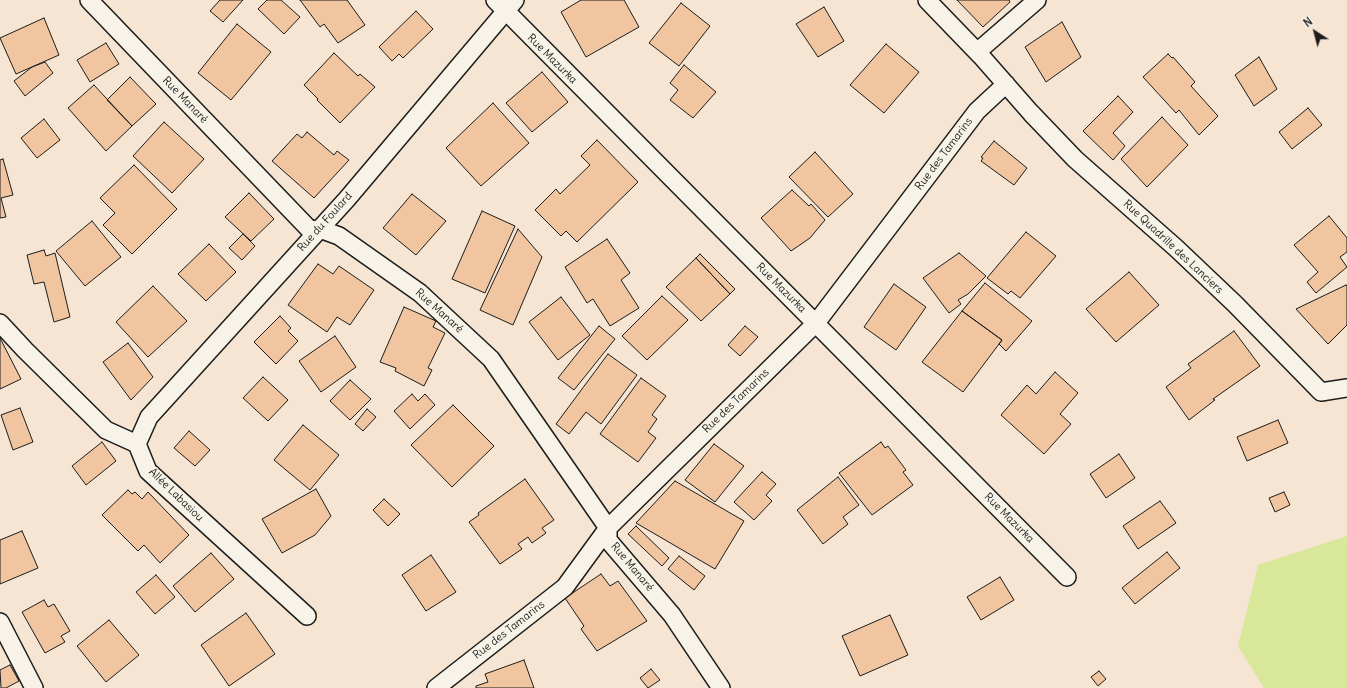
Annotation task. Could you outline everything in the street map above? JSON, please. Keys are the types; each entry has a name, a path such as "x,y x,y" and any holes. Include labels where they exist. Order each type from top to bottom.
{"street":[{"name":"Rue Manaré","path":"89,0 310,230 320,229 339,236 420,293 492,359 608,528 608,540 613,543 672,615 721,688"},
{"path":"927,0 1006,84"},
{"path":"977,52 1037,0"},
{"name":"Rue du Foulard","path":"137,444 148,417 347,199 505,4"},
{"name":"Rue Mazurka","path":"505,4 816,323 1067,577"},
{"name":"Rue des Tamarins","path":"436,688 565,587 608,528 816,323 977,111 1006,84"},
{"name":"Rue Quadrille des Lanciers","path":"1006,84 1031,113 1075,159 1119,196 1224,293 1321,392 1347,388"},
{"path":"0,323 25,350 106,430 137,444"},
{"name":"Allée Labasiou","path":"137,444 148,471 307,616"},
{"path":"0,622 34,688"}],"green space":[{"path":"1347,536 1347,688 1264,688 1238,646 1258,565"}],"building":[{"path":"220,0 243,0 223,22 210,11"},
{"path":"267,0 281,0 300,17 284,34 258,9"},
{"path":"300,0 347,0 365,25 338,43 324,24 320,27"},
{"path":"581,0 624,0 639,27 586,57 561,12"},
{"path":"957,0 1009,0 1010,2 983,27"},
{"path":"681,3 710,26 679,66 649,43"},
{"path":"824,7 844,41 818,57 796,24"},
{"path":"416,11 433,29 403,58 399,54 392,61 379,47"},
{"path":"44,18 59,55 16,74 0,38"},
{"path":"1062,22 1081,57 1046,82 1025,47"},
{"path":"237,24 271,52 231,100 198,73"},
{"path":"106,43 119,64 90,82 77,60"},
{"path":"886,44 919,72 884,113 850,85"},
{"path":"334,53 358,76 360,74 375,87 340,123 304,85"},
{"path":"1168,54 1172,58 1173,57 1195,82 1191,86 1218,116 1199,135 1179,110 1176,113 1143,77"},
{"path":"1259,57 1277,89 1254,106 1235,75"},
{"path":"45,62 53,73 25,96 14,81 32,67"},
{"path":"684,65 716,92 693,118 670,100 678,90 670,83"},
{"path":"542,72 568,102 532,132 506,103"},
{"path":"130,77 156,104 132,126 107,100"},
{"path":"94,85 132,126 106,151 68,108"},
{"path":"1118,96 1133,112 1113,133 1125,146 1113,160 1083,131"},
{"path":"493,103 529,143 481,186 446,148"},
{"path":"1308,108 1322,125 1292,149 1279,132"},
{"path":"1162,117 1188,145 1147,187 1121,159"},
{"path":"44,119 60,140 37,158 21,138"},
{"path":"164,122 204,159 172,193 133,156"},
{"path":"307,132 334,155 337,151 349,160 314,198 272,161 297,134 302,138"},
{"path":"597,140 638,182 577,242 566,231 561,236 535,210 556,189 560,194 590,165 581,156"},
{"path":"994,141 1027,168 1014,185 981,161 983,158 981,157"},
{"path":"815,152 853,194 828,217 789,177"},
{"path":"3,159 13,195 1,198 6,217 0,218 0,160"},
{"path":"134,165 177,209 132,254 103,225 115,213 100,198"},
{"path":"792,190 809,206 811,204 825,220 810,238 791,251 761,218"},
{"path":"249,193 274,219 251,241 225,217"},
{"path":"412,194 446,221 416,255 383,228"},
{"path":"482,211 515,226 485,293 452,279"},
{"path":"1329,216 1347,238 1347,252 1340,257 1347,267 1316,293 1307,282 1318,272 1294,245"},
{"path":"92,221 121,257 85,286 56,251"},
{"path":"518,229 542,257 513,325 480,310"},
{"path":"1026,232 1056,256 1020,298 1011,291 1008,294 987,278"},
{"path":"243,234 255,246 242,260 229,248"},
{"path":"607,239 630,273 621,280 639,308 610,326 593,299 587,303 565,267"},
{"path":"209,244 236,272 206,301 178,274"},
{"path":"44,250 46,256 55,253 70,317 54,322 44,282 34,284 27,255"},
{"path":"959,253 986,276 968,294 958,300 961,304 949,313 923,278"},
{"path":"700,254 735,289 730,294 696,258"},
{"path":"696,258 730,294 701,321 666,287"},
{"path":"318,264 333,274 339,266 374,290 350,325 337,317 327,332 288,305"},
{"path":"1129,272 1159,305 1116,342 1086,309"},
{"path":"985,283 1032,321 1006,351 999,344 1002,340 962,311"},
{"path":"894,284 926,307 896,350 864,327"},
{"path":"1346,285 1347,325 1328,344 1296,309"},
{"path":"153,286 187,321 148,357 116,322"},
{"path":"662,296 688,320 647,360 622,336"},
{"path":"561,297 590,335 558,360 529,322"},
{"path":"404,307 436,321 433,327 445,333 428,368 432,370 424,386 395,371 396,368 380,362"},
{"path":"962,311 1002,340 963,392 922,362"},
{"path":"280,316 291,328 288,331 298,341 276,364 254,342"},
{"path":"599,326 615,339 574,390 558,378"},
{"path":"745,326 758,337 740,356 728,345"},
{"path":"1234,331 1260,366 1213,399 1215,400 1189,420 1166,387 1191,368 1188,364"},
{"path":"335,336 356,367 321,392 299,361"},
{"path":"0,338 21,379 0,389"},
{"path":"128,343 153,377 131,400 103,362"},
{"path":"608,354 637,375 601,424 586,412 569,434 556,424"},
{"path":"1055,372 1078,393 1060,414 1071,424 1044,454 1001,415 1027,385 1036,394"},
{"path":"263,377 288,400 268,421 243,398"},
{"path":"641,378 666,396 652,415 657,419 648,432 656,438 638,462 600,434"},
{"path":"350,380 371,399 350,420 330,401"},
{"path":"412,394 418,401 425,394 435,405 410,429 394,411"},
{"path":"453,405 494,446 452,487 411,445"},
{"path":"20,408 33,442 13,450 1,415"},
{"path":"367,409 376,417 363,431 355,424"},
{"path":"1278,420 1288,443 1247,461 1237,437"},
{"path":"303,425 339,455 310,490 274,460"},
{"path":"189,431 210,450 195,466 174,448"},
{"path":"102,442 116,461 86,485 72,466"},
{"path":"881,442 885,448 888,446 906,470 903,472 913,485 872,515 839,473"},
{"path":"714,444 744,466 715,502 685,480"},
{"path":"1119,454 1135,478 1106,498 1090,474"},
{"path":"762,472 776,484 766,495 772,501 754,520 734,502"},
{"path":"838,477 859,505 843,517 848,524 823,544 797,510"},
{"path":"525,479 554,520 542,528 546,533 532,543 528,537 518,544 522,549 500,564 469,522 479,515 478,513"},
{"path":"675,481 744,521 715,569 636,523"},
{"path":"316,489 331,516 315,535 282,553 262,519"},
{"path":"128,490 132,494 135,492 142,499 148,492 189,535 160,563 144,545 138,551 102,515"},
{"path":"1284,492 1290,505 1275,512 1269,498"},
{"path":"384,499 400,514 388,526 373,510"},
{"path":"1160,501 1176,523 1138,549 1123,526"},
{"path":"636,526 669,558 662,566 628,534"},
{"path":"22,531 38,568 0,584 0,540"},
{"path":"1167,552 1180,568 1135,604 1122,588"},
{"path":"211,553 234,579 195,612 173,586"},
{"path":"431,555 456,592 426,611 402,575"},
{"path":"679,556 705,576 694,590 668,569"},
{"path":"601,574 610,586 618,581 647,621 597,651 581,629 584,626 565,598"},
{"path":"156,575 175,597 155,614 136,592"},
{"path":"1000,577 1014,600 981,620 967,597"},
{"path":"44,600 48,607 54,604 70,631 61,636 65,642 45,653 22,612"},
{"path":"246,613 275,654 229,686 201,645"},
{"path":"890,615 908,655 860,676 842,636"},
{"path":"109,620 139,655 106,682 77,646"},
{"path":"524,660 534,688 476,688 476,686 488,682 485,674"},
{"path":"10,665 19,681 6,688 1,688 0,670"},
{"path":"651,669 660,680 648,688 640,678"},
{"path":"1099,671 1106,679 1098,686 1091,677"}]}
